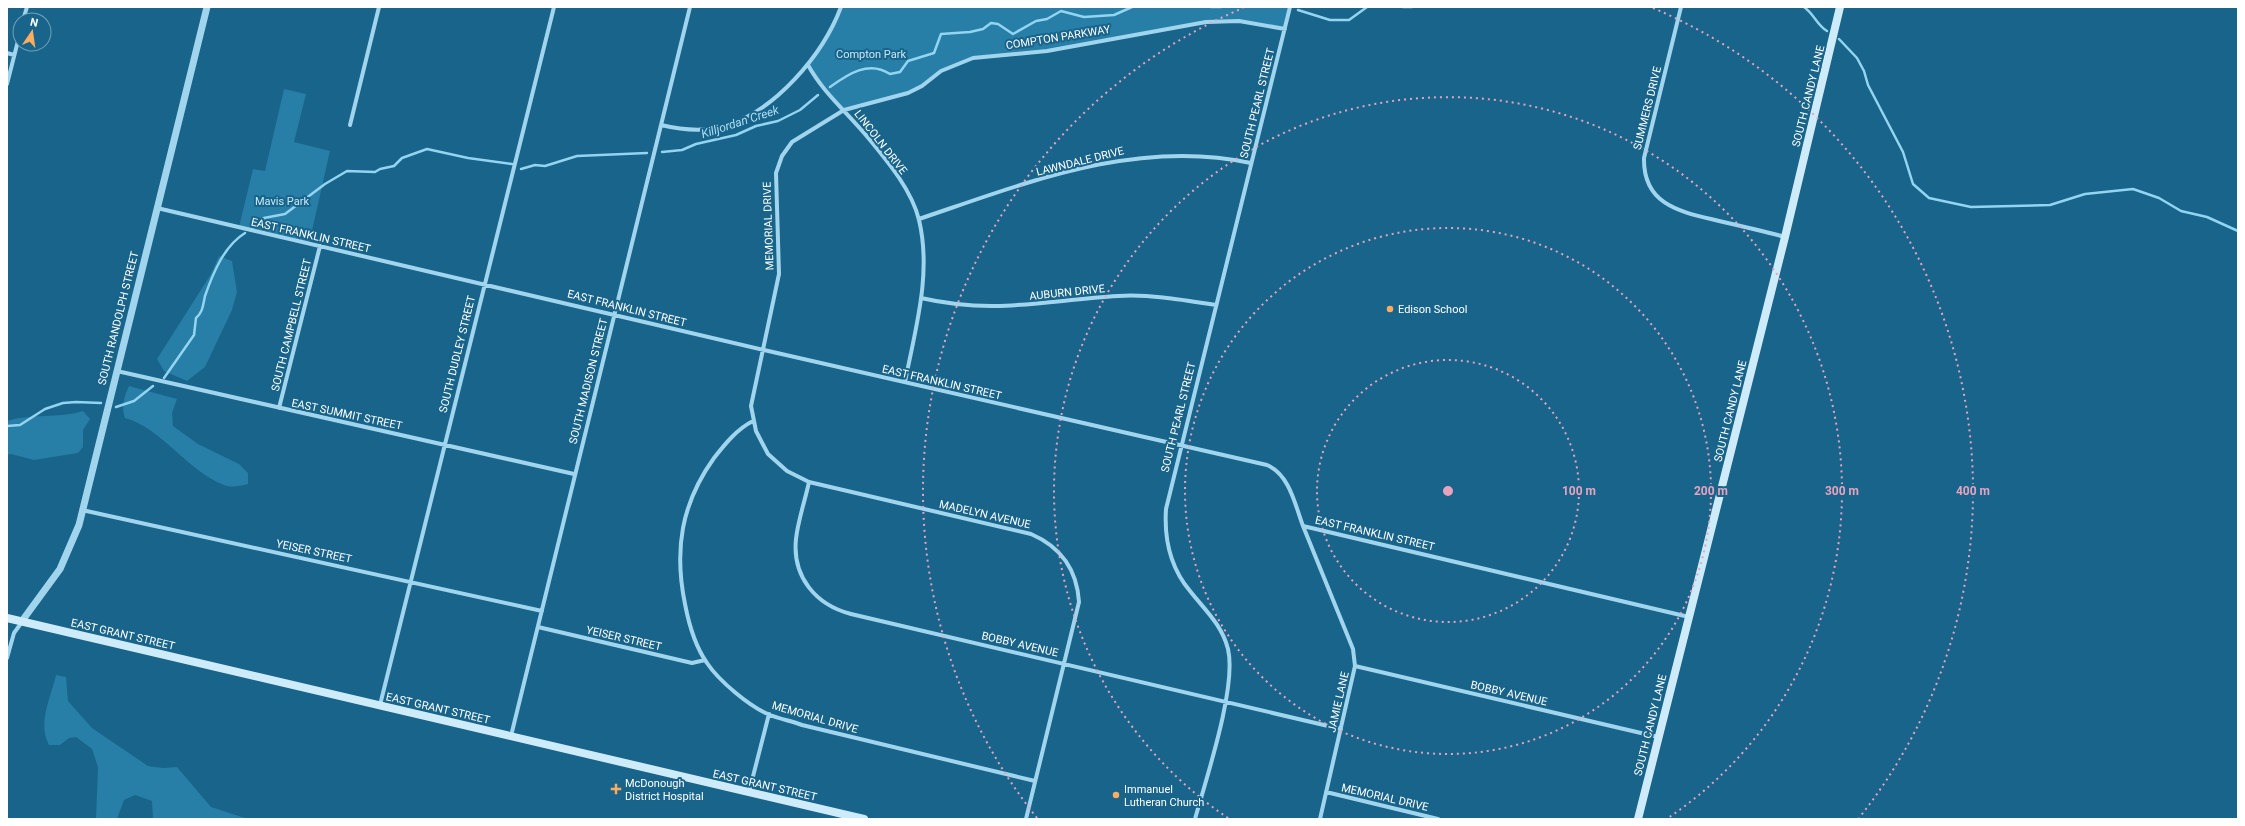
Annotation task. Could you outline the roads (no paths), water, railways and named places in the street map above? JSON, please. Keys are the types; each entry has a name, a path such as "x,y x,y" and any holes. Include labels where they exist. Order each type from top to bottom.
{"main road":[{"name":"SOUTH CANDY LANE","path":"1638,819 1785,237 1840,7"},
{"name":"EAST GRANT STREET","path":"7,618 864,819"}],"street":[{"name":"SOUTH RANDOLPH STREET","path":"22,622 60,569 74,540 207,7"},
{"path":"350,125 379,7"},
{"name":"SOUTH DUDLEY STREET","path":"380,705 554,7"},
{"name":"SOUTH MADISON STREET","path":"511,736 574,474 690,7"},
{"path":"661,125 693,130 715,128 735,122 761,108 808,65 841,7"},
{"name":"SOUTH PEARL STREET","path":"1195,819 1225,702 1230,661 1225,640 1210,615 1184,584 1174,565 1168,546 1166,509 1180,446 1290,7"},
{"name":"SUMMERS DRIVE","path":"1681,7 1644,158 1645,171 1649,184 1661,201 1679,211 1785,237"},
{"name":"COMPTON PARKWAY","path":"844,110 908,93 947,68 973,58 1047,51 1206,22 1255,23 1285,29"},
{"path":"7,84 15,52"},
{"path":"7,53 14,55"},
{"name":"LINCOLN DRIVE","path":"808,65 822,89 844,110 881,153 897,176 919,219 924,264 921,298 905,382"},
{"name":"MEMORIAL DRIVE","path":"764,350 779,274 775,182 778,164 792,142 844,110"},
{"name":"LAWNDALE DRIVE","path":"919,219 1046,178 1131,158 1195,155 1251,163"},
{"name":"EAST FRANKLIN STREET","path":"156,207 764,350 1272,467 1286,482 1303,526 1689,617"},
{"name":"SOUTH CAMPBELL STREET","path":"280,408 320,246"},
{"name":"AUBURN DRIVE","path":"921,298 955,304 995,307 1120,296 1216,305"},
{"name":"MADELYN AVENUE","path":"764,350 751,406 753,421 761,443 777,463 798,478 809,482 1031,534 1051,544 1072,570 1078,591 1079,602 1026,819"},
{"name":"EAST SUMMIT STREET","path":"117,372 574,474"},
{"name":"MEMORIAL DRIVE","path":"753,421 738,431 709,465 692,497 682,528 679,557 680,582 692,632 705,660 733,690 769,714 802,725 1035,781"},
{"name":"BOBBY AVENUE","path":"809,482 796,538 795,549 802,577 820,600 829,606 851,614 1341,729"},
{"name":"YEISER STREET","path":"82,510 542,611"},
{"name":"JAMIE LANE","path":"1303,526 1353,649 1355,666 1320,819"},
{"path":"7,658 14,633 22,622"},
{"name":"YEISER STREET","path":"538,627 692,663 705,660"},
{"name":"BOBBY AVENUE","path":"1355,666 1659,738"},
{"path":"749,793 769,714"},
{"name":"MEMORIAL DRIVE","path":"1326,792 1438,819"}],"waterway":[{"name":"Killjordan Creek","path":"830,87 851,73 859,70 874,68 890,74 900,72 908,61 934,53 941,34 970,32 983,29 991,23 998,24 1013,34 1036,21 1047,19 1061,11 1084,17 1114,15 1132,7"},
{"name":"Killjordan Creek","path":"1211,7 1221,7"},
{"name":"Killjordan Creek","path":"1298,10 1330,20 1349,20 1367,7"},
{"name":"Killjordan Creek","path":"1403,7 1412,7"},
{"name":"Killjordan Creek","path":"1804,7 1827,31"},
{"path":"1839,39 1857,58 1864,71 1868,85 1903,152 1913,184 1929,198 1971,207 2050,205 2085,194 2133,189 2159,198 2181,211 2207,217 2238,231"},
{"name":"Killjordan Creek","path":"662,152 682,150 696,144 736,135 756,126 778,121 800,110 818,95"},
{"name":"Killjordan Creek","path":"256,224 264,218 285,214 325,184 347,171 375,172 380,169 394,166 402,158 427,149 468,158 512,164"},
{"name":"Killjordan Creek","path":"521,169 535,165 545,166 577,156 647,153"},
{"name":"Killjordan Creek","path":"164,378 194,335 196,318 201,311 208,287 220,261 231,245 245,233"},
{"name":"Killjordan Creek","path":"116,407 134,401 153,386"},
{"name":"Killjordan Creek","path":"7,426 20,425 45,409 63,403 101,403"}],"place":[{"name":"Edison School","path":"1390,309"},
{"name":"McDonough District Hospital","path":"616,789"},
{"name":"Immanuel Lutheran Church","path":"1116,795"}],"park label":[{"name":"Compton Park","path":"871,54"},
{"name":"Mavis Park","path":"282,201"}]}
